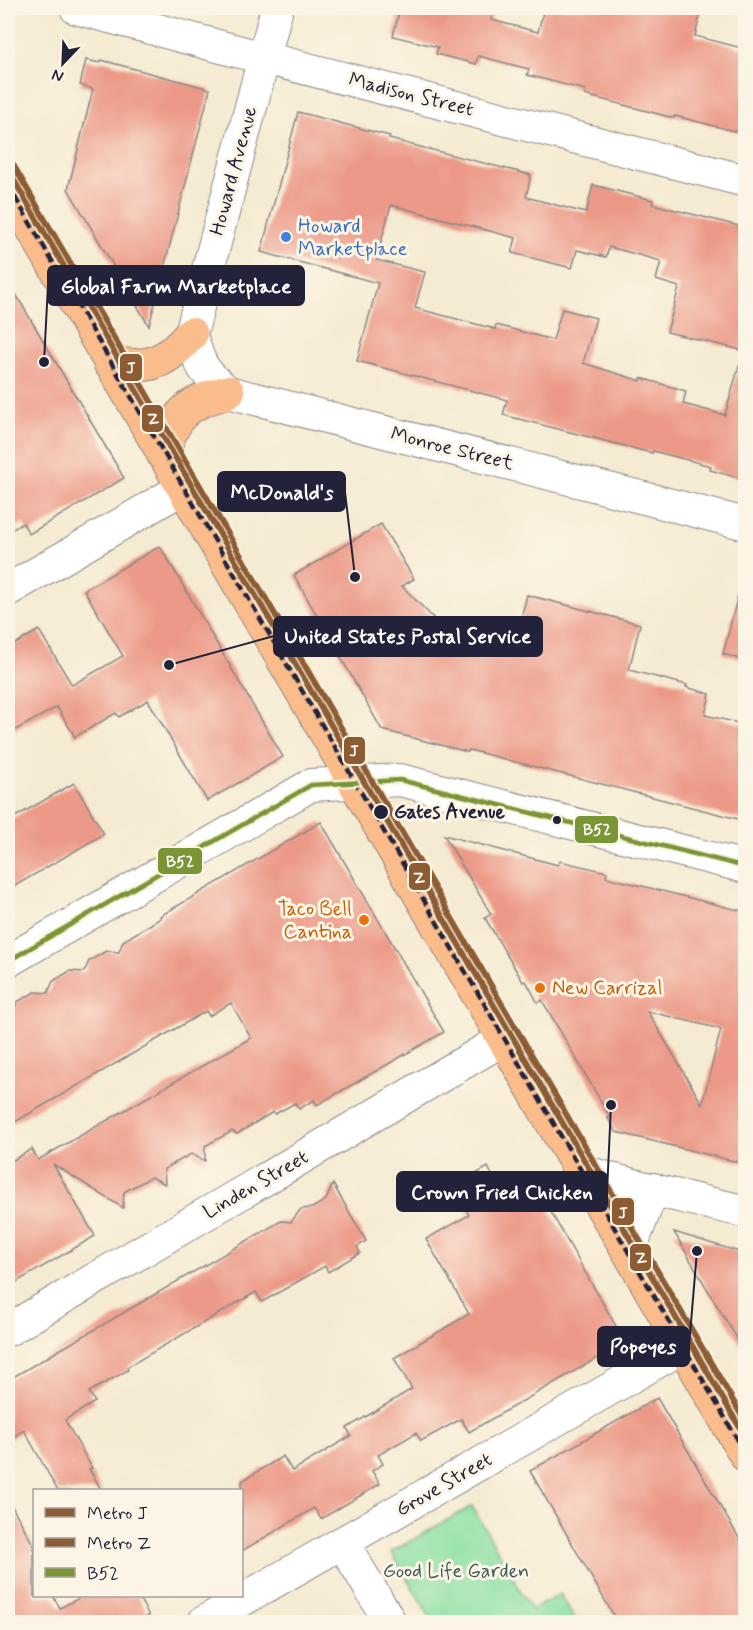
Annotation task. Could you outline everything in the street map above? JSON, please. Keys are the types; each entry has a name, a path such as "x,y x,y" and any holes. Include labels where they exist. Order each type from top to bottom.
{"main road":[{"path":"12,205 110,363 746,1455"},
{"path":"110,363 133,367 155,362 176,351 191,334"},
{"path":"163,454 169,432 184,411 202,399 228,392"}],"street":[{"name":"Madison Street","path":"76,8 746,182"},
{"name":"Howard Avenue","path":"191,334 277,8"},
{"name":"Monroe Street","path":"191,334 198,359 208,376 228,392 746,524"},
{"path":"8,590 183,488"},
{"path":"8,961 311,785 400,780 746,867"},
{"name":"Linden Street","path":"8,1330 504,1039"},
{"path":"580,1170 632,1186 746,1212"},
{"path":"629,1252 653,1189"},
{"name":"Grove Street","path":"204,1623 683,1347"},
{"path":"344,1543 390,1623"}],"green space":[{"name":"Good Life Garden","path":"472,1506 532,1610 560,1594 577,1622 433,1622 391,1552"}],"building":[{"path":"400,8 494,8 491,20 538,32 544,8 702,8 695,36 746,49 746,134 585,95 586,90 527,75 529,69 478,56 476,64 436,54 438,47 393,36"},
{"path":"86,60 100,63 101,60 210,89 149,326 68,189 93,89 80,85"},
{"path":"298,112 390,136 389,139 531,175 526,197 586,213 593,185 653,200 652,204 739,226 738,228 746,230 746,331 741,350 667,332 679,287 656,280 661,261 609,247 606,257 577,250 572,268 512,253 516,238 391,205 376,260 425,272 415,308 495,329 496,325 553,340 562,309 596,318 583,363 641,381 641,378 686,391 683,404 725,415 739,366 746,367 746,480 710,470 711,466 503,415 507,400 357,361 378,283 261,252"},
{"path":"8,281 124,478 29,534 23,523 8,532"},
{"path":"381,524 414,579 402,586 447,632 513,649 527,595 640,624 629,670 687,685 686,687 710,694 705,715 746,725 746,821 382,730 294,575"},
{"path":"160,546 283,757 207,801 148,700 119,717 116,713 75,737 57,707 14,731 8,720 8,648 39,630 72,685 123,656 84,590"},
{"path":"738,595 746,596 746,661 723,654"},
{"path":"74,783 104,834 8,890 8,821"},
{"path":"321,822 444,1032 317,1105 314,1100 299,1109 295,1103 275,1114 273,1112 237,1134 232,1131 205,1146 205,1161 191,1154 164,1169 165,1184 151,1177 124,1192 123,1208 53,1164 95,1236 8,1287 8,1163 32,1149 38,1160 251,1038 231,1003 209,1016 206,1011 8,1126 8,1013 15,1008 17,1002 35,992 48,993 53,981 70,971 84,972 89,961 106,951 119,952 123,941 161,918 160,916"},
{"path":"444,835 558,865 560,861 607,872 606,877 746,912 746,1164 616,1132 608,1118 610,1117 542,1000 538,1003 526,981 523,982 485,918 491,914","holes":["647,1011 721,1029 702,1104"]},
{"path":"488,1167 503,1196 532,1179 625,1342 469,1432 461,1419 421,1441 416,1433 378,1455 383,1464 372,1471 380,1484 321,1519 314,1508 243,1550 242,1481 283,1456 292,1471 351,1436 347,1428 412,1389 394,1358 469,1314 426,1239 469,1215 454,1186"},
{"path":"333,1184 366,1241 357,1247 360,1253 328,1272 325,1266 262,1302 256,1292 127,1367 128,1370 89,1392 95,1402 65,1420 92,1468 89,1469 101,1489 57,1489 24,1430 8,1440 8,1380 281,1221 291,1222 301,1209 312,1208 326,1200"},
{"path":"674,1232 746,1254 746,1353 713,1299"},
{"path":"657,1398 746,1550 746,1623 618,1623 530,1471"},
{"path":"8,1499 33,1544 33,1597 54,1597 60,1608 81,1597 139,1597 149,1616 137,1623 8,1623"}],"railway":[{"path":"8,185 746,1454"}],"metro line":[{"name":"J","path":"8,156 746,1423"},
{"name":"Z","path":"8,170 740,1428"}],"transit line":[{"name":"B52","path":"8,961 311,785 400,780 746,867"}],"place":[{"name":"Howard Marketplace","path":"286,237"},
{"name":"Global Farm Marketplace","path":"44,362"},
{"name":"McDonald's","path":"355,577"},
{"name":"United States Postal Service","path":"169,665"},
{"name":"Gates Avenue","path":"381,812"},
{"name":"Taco Bell Cantina","path":"364,920"},
{"name":"New Carrizal","path":"540,988"},
{"name":"Crown Fried Chicken","path":"611,1105"},
{"name":"Popeyes","path":"697,1251"}]}
